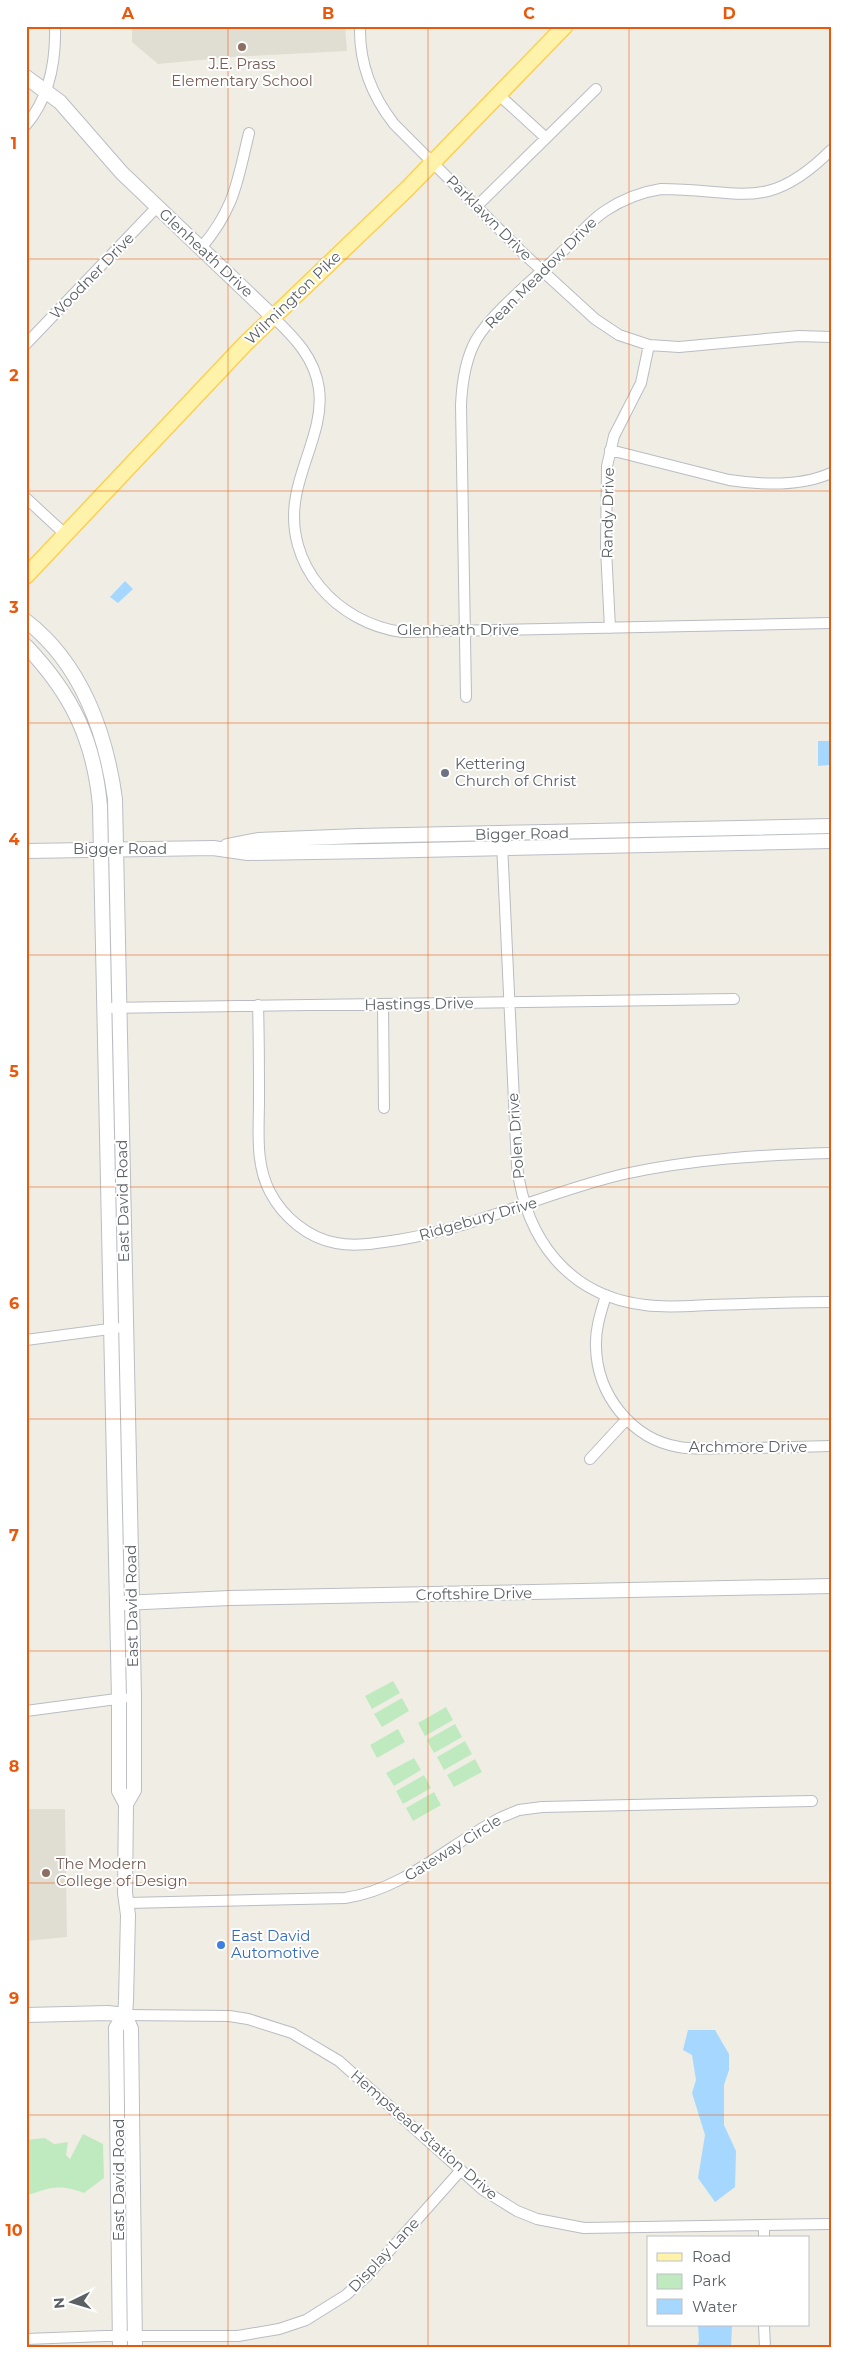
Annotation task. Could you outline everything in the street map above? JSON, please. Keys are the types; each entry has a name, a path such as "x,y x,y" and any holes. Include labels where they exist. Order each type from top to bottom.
{"main road":[{"name":"Wilmington Pike","path":"26,576 245,344 432,163 565,26"}],"street":[{"path":"26,125 40,107 46,90 53,66 55,26"},
{"name":"Parklawn Drive","path":"360,26 363,62 382,108 432,163 543,270 607,328 625,337 649,345 679,347 799,336 831,337"},
{"name":"Glenheath Drive","path":"26,77 46,90 73,115 113,162 157,207 273,317 307,355 317,376 320,391 318,416 299,481 294,510 295,531 300,551 315,581 333,602 347,613 376,627 402,632 831,623"},
{"path":"477,206 596,89"},
{"path":"499,95 546,138"},
{"path":"201,248 217,230 229,209 249,133"},
{"name":"Rean Meadow Drive","path":"466,698 462,381 470,353 481,333 603,212 632,196 662,190 736,195 761,194 797,180 811,170 831,150"},
{"name":"Woodner Drive","path":"26,344 157,207"},
{"name":"Randy Drive","path":"610,628 606,478 610,450 618,427 641,383 649,345"},
{"path":"610,450 729,480 746,482 807,481 831,473"},
{"path":"26,498 66,535"},
{"name":"East David Road","path":"26,622 39,631 80,684 98,725 112,774 105,1008 119,1699 119,1791 126,1804 125,2015 131,2029 135,2342"},
{"name":"East David Road","path":"26,646 57,681 80,719 90,743 109,849 120,1008 134,1697 134,1790 126,1804"},
{"name":"Bigger Road","path":"502,841 831,826"},
{"name":"Bigger Road","path":"26,851 213,848 258,840 831,841"},
{"name":"Polen Drive","path":"502,841 517,1166 524,1206 533,1227 549,1251 580,1280 606,1295 634,1303 660,1306 831,1302"},
{"name":"Hastings Drive","path":"105,1008 734,999"},
{"path":"383,1004 384,1108"},
{"name":"Ridgebury Drive","path":"258,1005 262,1173 278,1206 295,1224 324,1240 336,1243 363,1244 426,1236 491,1218 614,1177 674,1164 731,1156 831,1153"},
{"name":"Archmore Drive","path":"606,1295 596,1331 596,1360 600,1375 610,1399 626,1420 646,1434 678,1447 831,1446"},
{"path":"26,1340 126,1327"},
{"path":"590,1459 626,1420"},
{"name":"Croftshire Drive","path":"117,1603 306,1596 831,1586"},
{"path":"26,1711 134,1697"},
{"name":"Gateway Circle","path":"127,1903 363,1896 393,1884 502,1817 519,1810 542,1807 812,1801"},
{"name":"Hempstead Station Drive","path":"26,2016 108,2013 125,2015 229,2016 292,2033 339,2061 461,2170 500,2201 537,2219 558,2225 584,2228 831,2224"},
{"name":"East David Road","path":"120,2342 116,2028 125,2015"},
{"name":"Display Lane","path":"26,2339 135,2342 238,2336 279,2329 306,2320 346,2295 367,2276 461,2170"},
{"path":"764,2225 764,2236"},
{"path":"764,2326 765,2348"}],"shaded area":[{"name":"J.E. Prass Elementary School","path":"132,26 345,26 347,51 232,57 158,64 132,42"},
{"name":"The Modern College of Design","path":"26,1809 65,1809 67,1937 26,1941"}],"green space":[{"path":"393,1681 400,1693 372,1709 365,1696"},
{"path":"402,1698 409,1711 382,1727 374,1714"},
{"path":"446,1707 453,1720 425,1736 418,1723"},
{"path":"455,1724 462,1737 434,1753 427,1740"},
{"path":"398,1729 405,1742 377,1758 370,1745"},
{"path":"465,1741 472,1754 444,1770 437,1757"},
{"path":"414,1758 421,1770 394,1786 386,1773"},
{"path":"475,1759 482,1772 454,1787 447,1775"},
{"path":"424,1775 431,1788 403,1804 396,1791"},
{"path":"434,1792 441,1805 413,1821 406,1808"},
{"path":"83,2134 103,2144 104,2178 84,2193 68,2188 55,2188 42,2190 26,2196 26,2140 45,2138 54,2144 68,2142 66,2155 70,2159"}],"water":[{"path":"125,581 133,589 118,603 110,597"},
{"path":"818,741 829,741 829,765 818,766"},
{"path":"688,2030 715,2030 729,2054 729,2070 724,2085 724,2125 736,2151 735,2187 715,2202 698,2178 705,2135 692,2093 696,2080 692,2055 683,2050"},
{"path":"698,2326 732,2326 731,2348 696,2348 699,2341"}],"place":[{"name":"J.E. Prass Elementary School","path":"242,47"},
{"name":"Kettering Church of Christ","path":"445,773"},
{"name":"The Modern College of Design","path":"46,1873"},
{"name":"East David Automotive","path":"221,1945"}]}
